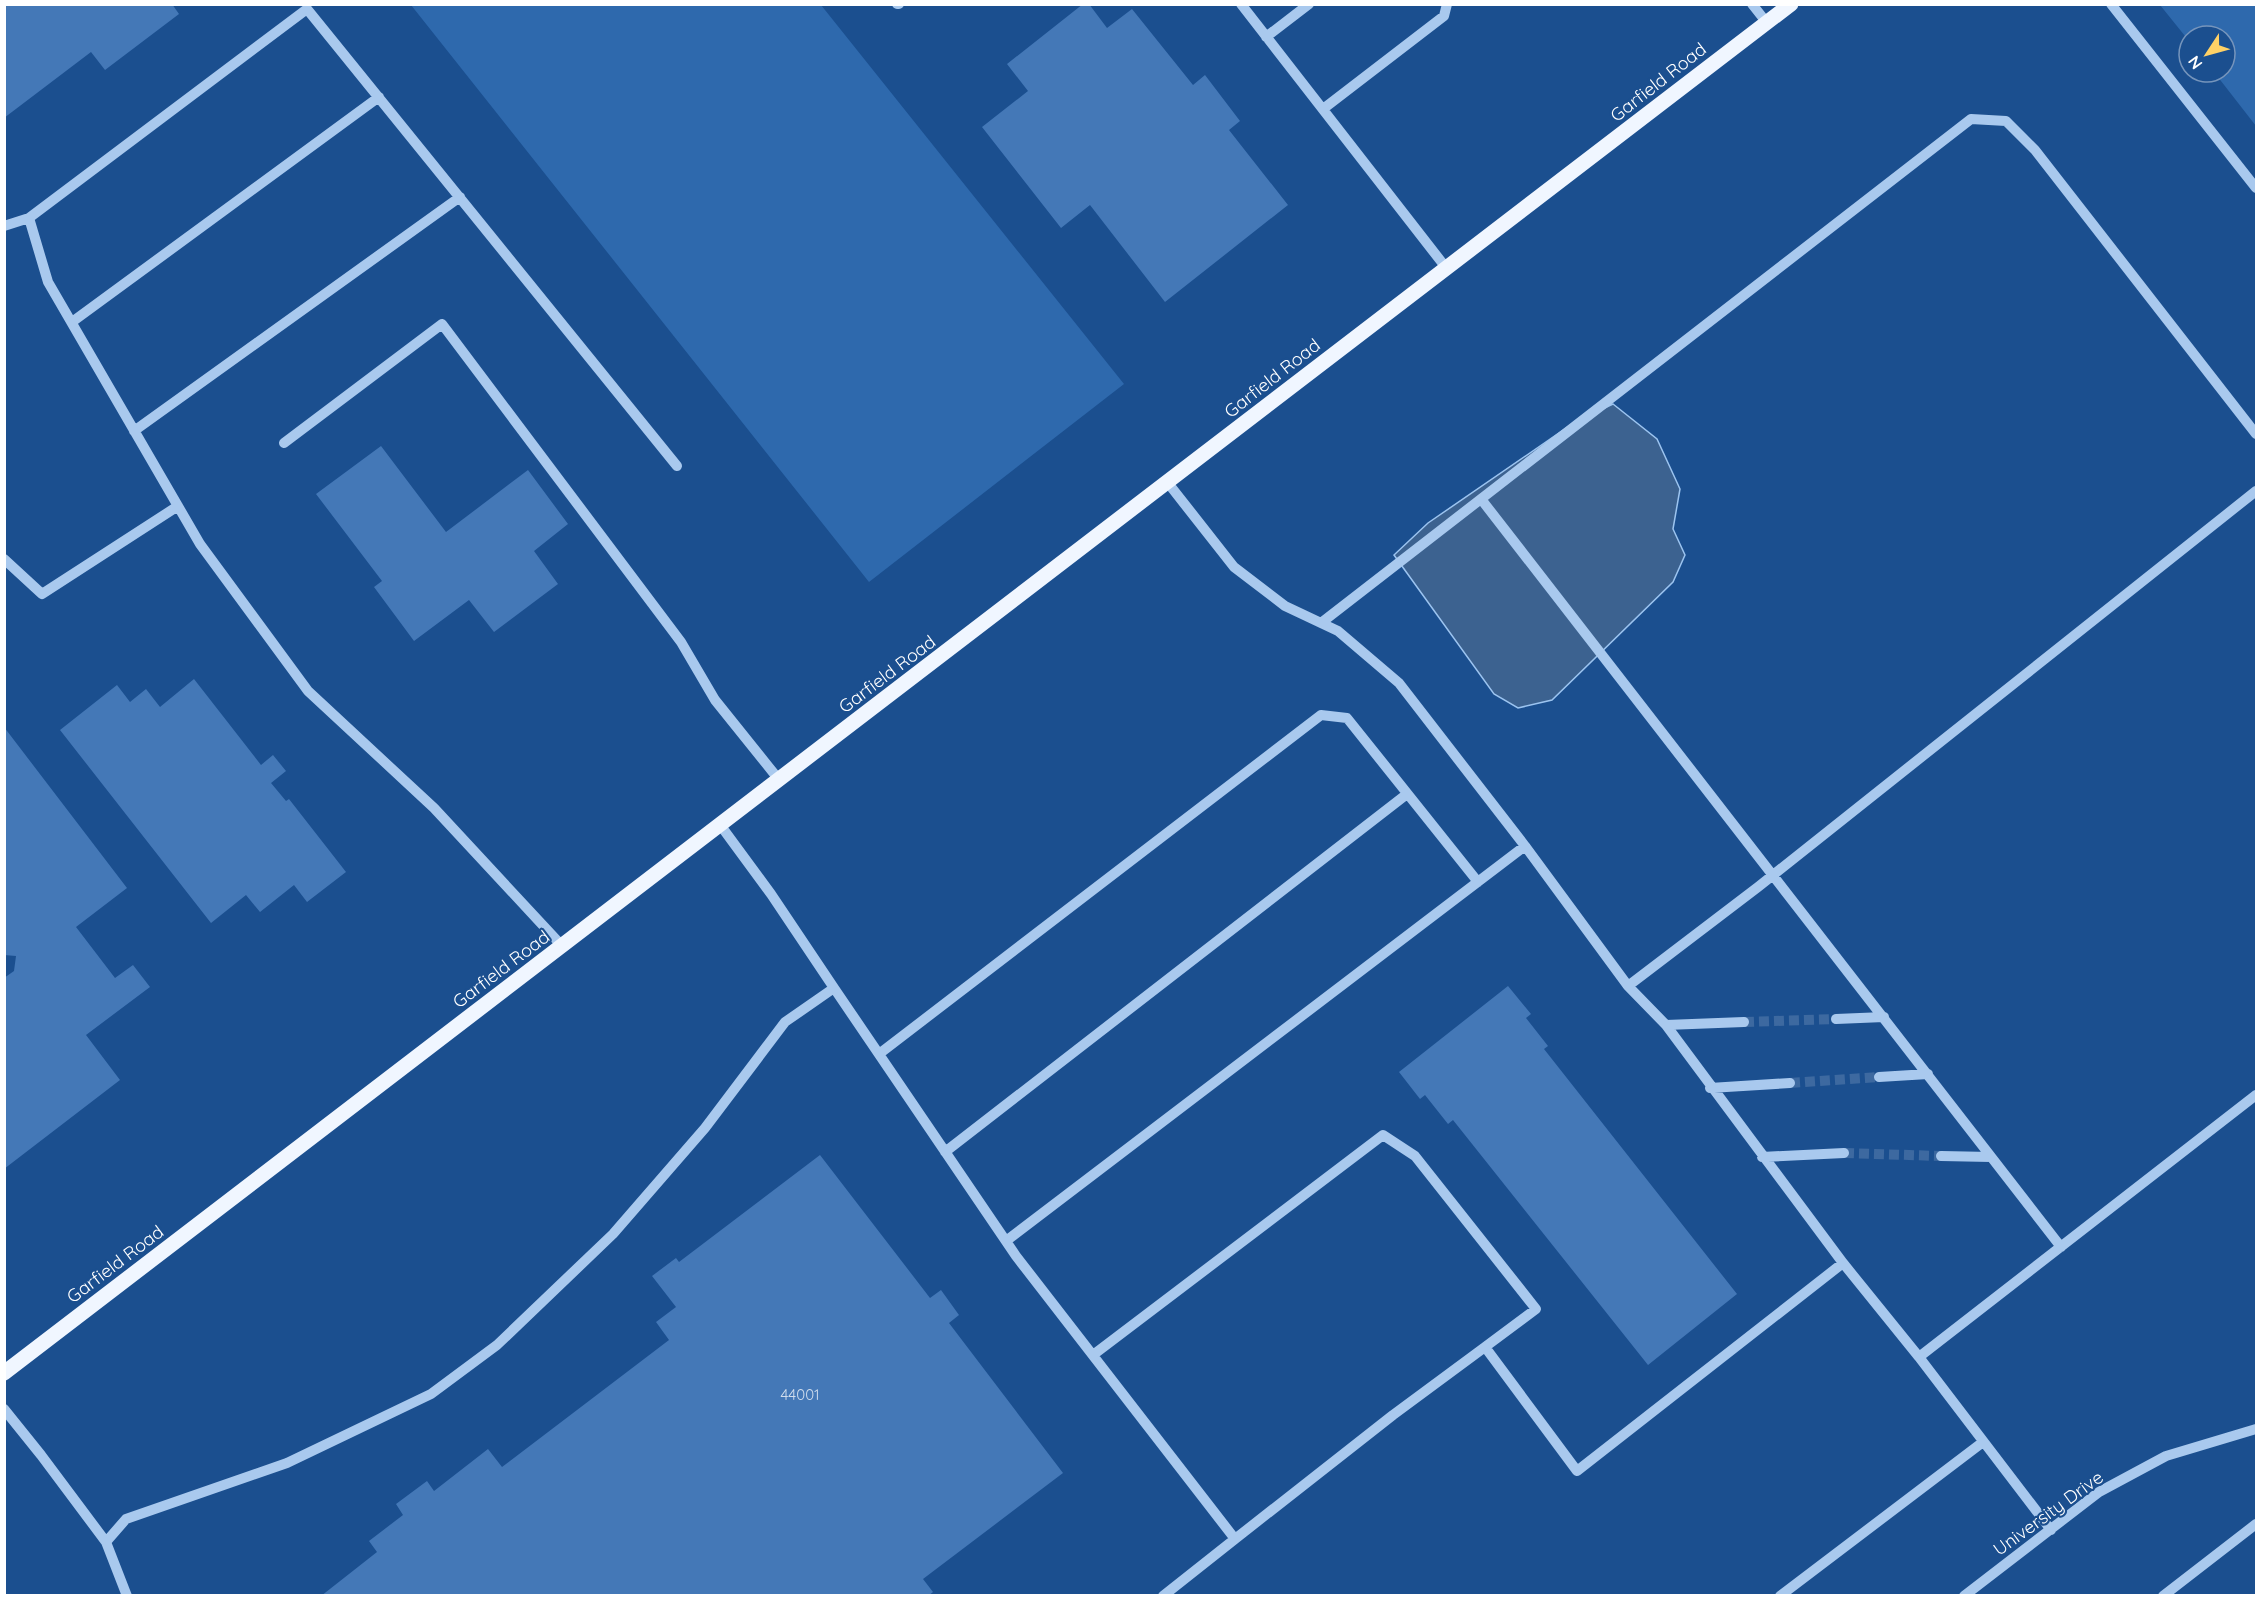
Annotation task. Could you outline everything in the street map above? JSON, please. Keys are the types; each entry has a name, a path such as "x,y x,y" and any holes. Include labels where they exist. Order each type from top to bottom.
{"main road":[{"name":"Garfield Road","path":"4,1372 780,781 1791,4"}],"street":[{"path":"1241,4 1447,269"},
{"path":"1266,37 1309,4"},
{"path":"1323,109 1444,16 1447,4"},
{"path":"1752,4 1767,23"},
{"path":"2111,4 2256,188"},
{"path":"4,226 29,218 306,7 677,466"},
{"path":"72,322 378,97"},
{"path":"1321,623 1971,119 2006,121 2035,150 2256,434"},
{"path":"134,431 460,197"},
{"path":"29,218 48,282 200,544 308,691 434,808 563,947"},
{"path":"284,443 442,324 681,642 715,700 780,781"},
{"path":"1168,483 1234,567 1285,606 1338,631 1399,683 1525,846 1628,986 1666,1025 1762,1157 2051,1530"},
{"path":"1628,986 1774,874 2256,491"},
{"path":"1481,499 2061,1247"},
{"path":"4,559 42,594 178,506"},
{"path":"879,1054 1321,715 1347,718 1478,882"},
{"path":"945,1152 1407,794"},
{"path":"721,826 771,894 1006,1241 1235,1539"},
{"path":"1006,1241 1525,846"},
{"path":"106,1542 126,1519 287,1463 431,1394 496,1345 613,1234 705,1128 785,1022 834,988"},
{"path":"1836,1019 1884,1017"},
{"path":"1666,1025 1744,1022"},
{"path":"1880,1077 1928,1074"},
{"path":"1710,1088 1790,1083"},
{"path":"1919,1357 2256,1095"},
{"path":"1093,1356 1383,1134 1415,1156 1536,1309 1393,1415 1163,1596"},
{"path":"1762,1157 1844,1153"},
{"path":"1941,1156 1991,1157"},
{"path":"1485,1347 1577,1471 1843,1263"},
{"path":"4,1409 106,1542 127,1596"},
{"name":"University Drive","path":"1964,1596 2099,1492 2166,1456 2256,1429"},
{"path":"1780,1596 1983,1442"},
{"path":"2163,1596 2256,1524"}],"shaded area":[{"path":"411,5 821,5 1124,384 869,582"},
{"path":"2160,5 2256,5 2256,126 2223,84 2237,84 2237,24 2177,24 2177,26"},
{"path":"1613,404 1657,439 1680,489 1673,529 1685,555 1673,582 1552,700 1518,708 1494,694 1394,555 1428,523 1575,422"}],"building":[{"path":"4,4 172,4 179,14 105,70 91,52 4,118"},
{"path":"1083,4 1089,4 1107,28 1132,9 1193,85 1205,75 1240,121 1229,130 1288,205 1165,302 1090,205 1061,228 982,127 1028,91 1007,64"},
{"path":"381,446 446,532 528,470 568,524 534,551 558,584 494,632 469,600 414,641 374,587 382,581 316,494"},
{"path":"194,679 261,765 273,755 286,771 271,783 286,801 289,799 346,872 307,902 294,885 260,912 246,895 211,923 60,730 117,685 130,702 146,689 160,707"},
{"path":"4,727 127,888 76,927 115,978 133,965 150,987 86,1035 120,1080 4,1169 4,978 14,971 16,956 4,955"},
{"path":"1508,986 1531,1014 1526,1018 1548,1046 1544,1049 1737,1294 1648,1365 1453,1120 1448,1124 1425,1095 1420,1099 1399,1072"},
{"path":"820,1155 930,1298 941,1290 959,1315 949,1323 1063,1473 923,1579 933,1592 928,1596 321,1596 377,1552 369,1541 403,1515 396,1504 427,1481 434,1491 488,1449 502,1467 669,1340 656,1322 676,1307 652,1276 676,1258 679,1262"}],"tunnel":[{"path":"1744,1022 1836,1019"},
{"path":"1790,1083 1879,1077"},
{"path":"1844,1153 1941,1156"}]}
